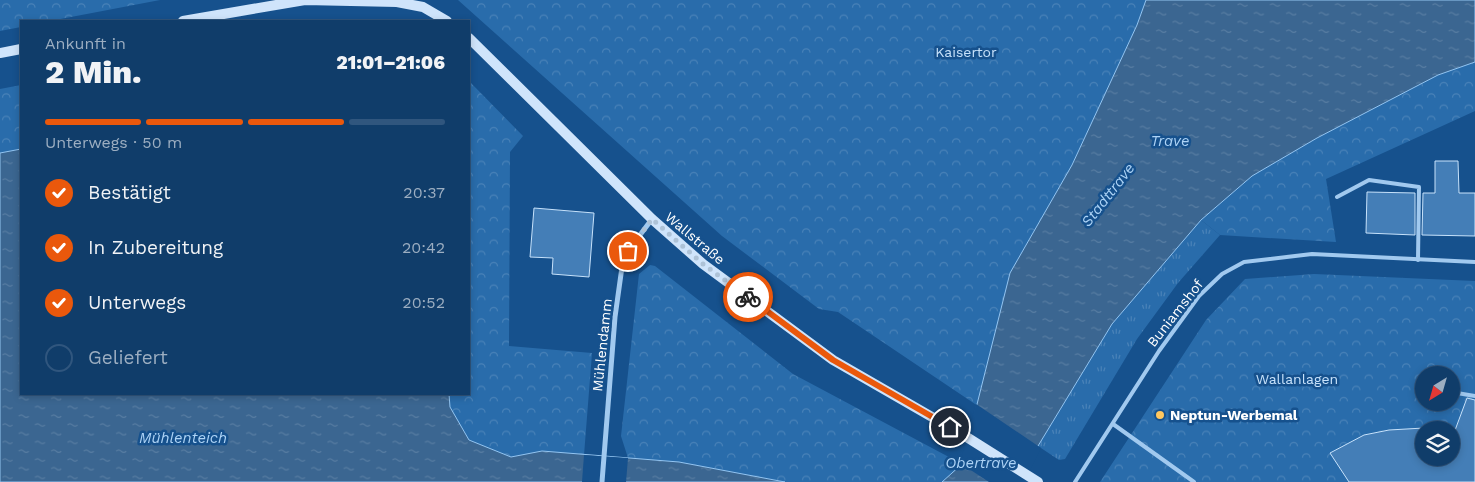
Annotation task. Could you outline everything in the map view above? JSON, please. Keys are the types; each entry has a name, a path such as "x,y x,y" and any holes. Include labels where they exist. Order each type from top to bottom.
{"main road":[{"path":"189,20 305,0 397,2 423,7 445,20"},
{"name":"Wallstraße","path":"470,39 652,219 703,264 833,360 965,436 1034,480"},
{"path":"0,53 20,49"}],"street":[{"name":"Mühlendamm","path":"602,482 615,317 622,267 628,251 652,219"}],"lane":[{"path":"1337,197 1369,180 1419,186 1418,260"},
{"name":"Buniamshof","path":"1075,482 1114,424 1159,351 1199,296 1222,274 1244,262 1312,254 1475,262"},
{"path":"1460,394 1475,396"},
{"path":"1114,424 1194,482"}],"green space":[{"path":"0,0 160,0 55,20 20,20 20,27 0,31"},
{"name":"Kaisertor","path":"458,0 1146,0 1137,25 1072,165 1010,273 978,406 838,312 819,309 722,236"},
{"path":"1475,62 1475,111 1326,179 1336,242 1220,235 1201,220 1252,176 1317,138 1438,75"},
{"path":"470,82 523,136 510,152 509,346 592,353 584,455 542,451 511,457 469,440 450,407 449,395 470,395"},
{"path":"20,85 20,149 0,153 0,89"},
{"path":"1201,220 1220,235 1178,283 1137,339 1065,459 1059,460 1038,446 1112,324"},
{"path":"650,265 655,266 793,374 962,464 942,482 786,482 679,462 628,458 621,436 639,274"},
{"name":"Wallanlagen","path":"1314,274 1475,281 1475,482 1100,482 1206,320 1245,279"}],"water":[{"name":"Trave","path":"1146,0 1475,0 1475,62 1438,75 1317,138 1252,176 1201,220 1112,324 1038,446 1021,482 942,482 962,464 1010,273 1072,165 1137,25"},
{"name":"Mühlenteich","path":"20,149 20,395 449,395 450,407 469,440 511,457 542,451 679,462 785,482 0,482 0,153"}],"pier":[{"path":"976,404 1041,448 1024,482 989,482 960,463"},
{"path":"584,455 628,458 626,482 582,482"}],"building":[{"path":"1435,161 1458,161 1459,193 1475,193 1475,236 1422,235 1423,193 1435,193"},
{"path":"1367,192 1415,193 1415,235 1366,233"},
{"path":"534,208 594,213 589,277 552,274 553,258 530,257"},
{"path":"1467,398 1475,400 1475,482 1349,482 1330,453 1364,435 1389,430 1415,429 1415,466 1460,466 1460,421 1458,421"}],"way so far":[{"path":"628,251 652,219 703,264 748,297"}],"place":[{"name":"Neptun-Werbemal","path":"1160,415"}],"route":[{"path":"748,297 833,360 950,427"}],"water label":[{"name":"Stadttrave","path":"1108,195"},
{"name":"Obertrave","path":"981,463"}]}
